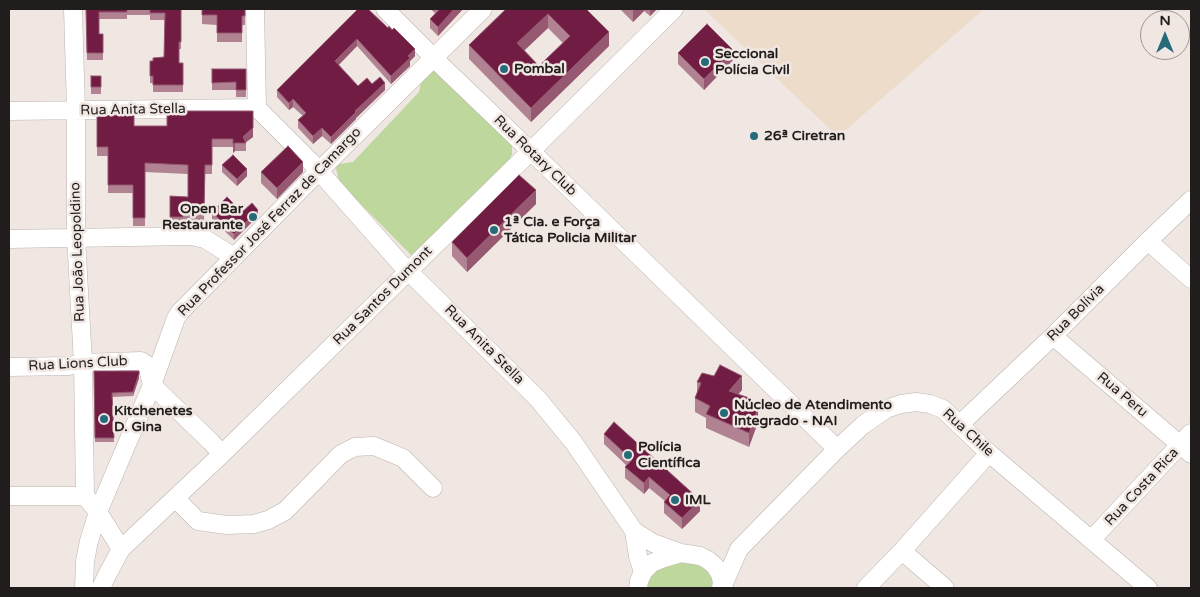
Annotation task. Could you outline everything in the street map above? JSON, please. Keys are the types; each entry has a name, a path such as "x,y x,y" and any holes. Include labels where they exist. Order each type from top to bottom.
{"street":[{"name":"Rua João Leopoldino","path":"73,9 76,110 76,237 83,364 84,496"},
{"path":"255,9 258,108"},
{"name":"Rua Rotary Club","path":"385,9 837,449"},
{"name":"Rua Professor José Ferraz de Camargo","path":"84,588 85,561 98,512 152,385 176,318 180,312 483,9"},
{"name":"Rua Santos Dumont","path":"101,588 121,549 222,454 674,9"},
{"name":"Rua Anita Stella","path":"9,112 258,108 319,171 408,271 538,399 574,443 634,531"},
{"name":"Rua Bolívia","path":"960,425 1191,200"},
{"path":"9,238 191,236 205,240 234,258"},
{"path":"1148,241 1191,279"},
{"name":"Rua Peru","path":"1053,336 1188,444"},
{"name":"Rua Lions Club","path":"9,367 69,366 141,361 147,365 152,385 222,454"},
{"name":"Rua Chile","path":"739,549 863,425 886,409 916,402 930,404 942,409 989,453 1148,588"},
{"name":"Rua Costa Rica","path":"1092,540 1188,444"},
{"path":"175,498 198,521 227,525 254,524 268,520 285,511 341,454 355,447 374,446 403,458 433,488"},
{"path":"866,588 989,453"},
{"path":"9,496 84,496 98,512 121,549"},
{"path":"634,531 653,543 681,553 700,556 718,555 739,549"},
{"path":"634,531 638,556 637,582"},
{"path":"722,588 739,549"},
{"path":"902,550 945,588"},
{"path":"637,582 652,563 681,553"},
{"path":"700,556 708,560 720,574 722,588"}],"shaded area":[{"path":"704,9 984,9 838,137"}],"green space":[{"path":"431,71 439,72 512,146 512,154 510,159 414,256 339,182 336,168 339,164 353,162 419,92 422,79"},
{"path":"677,562 696,562 712,573 714,588 644,588 651,572"}],"building":[{"path":"86,9 127,9 127,12 99,12 99,34 103,34 103,53 87,53"},
{"path":"150,9 181,9 179,63 183,63 183,85 153,85 153,76 150,76 150,61 153,61 153,58 164,57 165,13 150,13"},
{"path":"202,9 245,9 245,16 242,16 242,33 217,33 217,15 202,15"},
{"path":"358,9 368,9 388,28 389,26 392,30 394,28 415,49 408,56 410,58 391,76 357,39 335,61 358,86 367,78 372,84 380,77 385,83 331,137 322,128 313,136 298,120 306,113 293,99 289,103 277,90"},
{"path":"440,9 454,9 438,27 430,19"},
{"name":"Pombal","path":"506,9 586,9 609,32 531,108 469,45","holes":["548,14 570,36 539,66 517,43"]},
{"name":"Seccional Polícia Civil","path":"707,24 733,50 704,79 678,53"},
{"path":"212,69 246,69 246,90 236,90 236,82 212,83"},
{"path":"91,76 101,76 101,87 91,87"},
{"path":"167,111 253,111 253,128 243,137 246,143 233,144 233,139 212,139 212,165 205,165 204,214 183,213 183,217 170,217 170,196 188,197 188,165 145,163 145,218 133,218 133,185 108,185 108,147 97,147 97,116 120,115 120,112 134,112 134,126 167,126"},
{"path":"288,146 303,162 277,188 261,172"},
{"path":"233,155 247,169 237,179 222,165"},
{"path":"519,175 536,190 467,258 452,242"},
{"path":"227,197 242,212 252,203 258,210 234,234 212,212"},
{"name":"Núcleo de Atendimento Integrado - NAI","path":"720,365 742,376 729,391 752,399 750,405 758,408 749,433 706,414 710,406 695,398 701,383 697,382 702,373 714,376"},
{"name":"Kitchenetes D. Gina","path":"94,371 139,371 133,392 112,393 114,438 95,438"},
{"path":"614,422 700,500 682,518 664,502 670,495 649,477 644,483 625,467 632,460 604,434"}],"place":[{"name":"Seccional Polícia Civil","path":"705,62"},
{"name":"Pombal","path":"504,69"},
{"name":"26ª Ciretran","path":"754,136"},
{"name":"Open Bar Restaurante","path":"253,217"},
{"name":"1ª Cia. e Força Tática Policia Militar","path":"494,230"},
{"name":"Núcleo de Atendimento Integrado - NAI","path":"724,413"},
{"name":"Kitchenetes D. Gina","path":"104,419"},
{"name":"Polícia Científica","path":"628,455"},
{"name":"IML","path":"675,500"}]}
